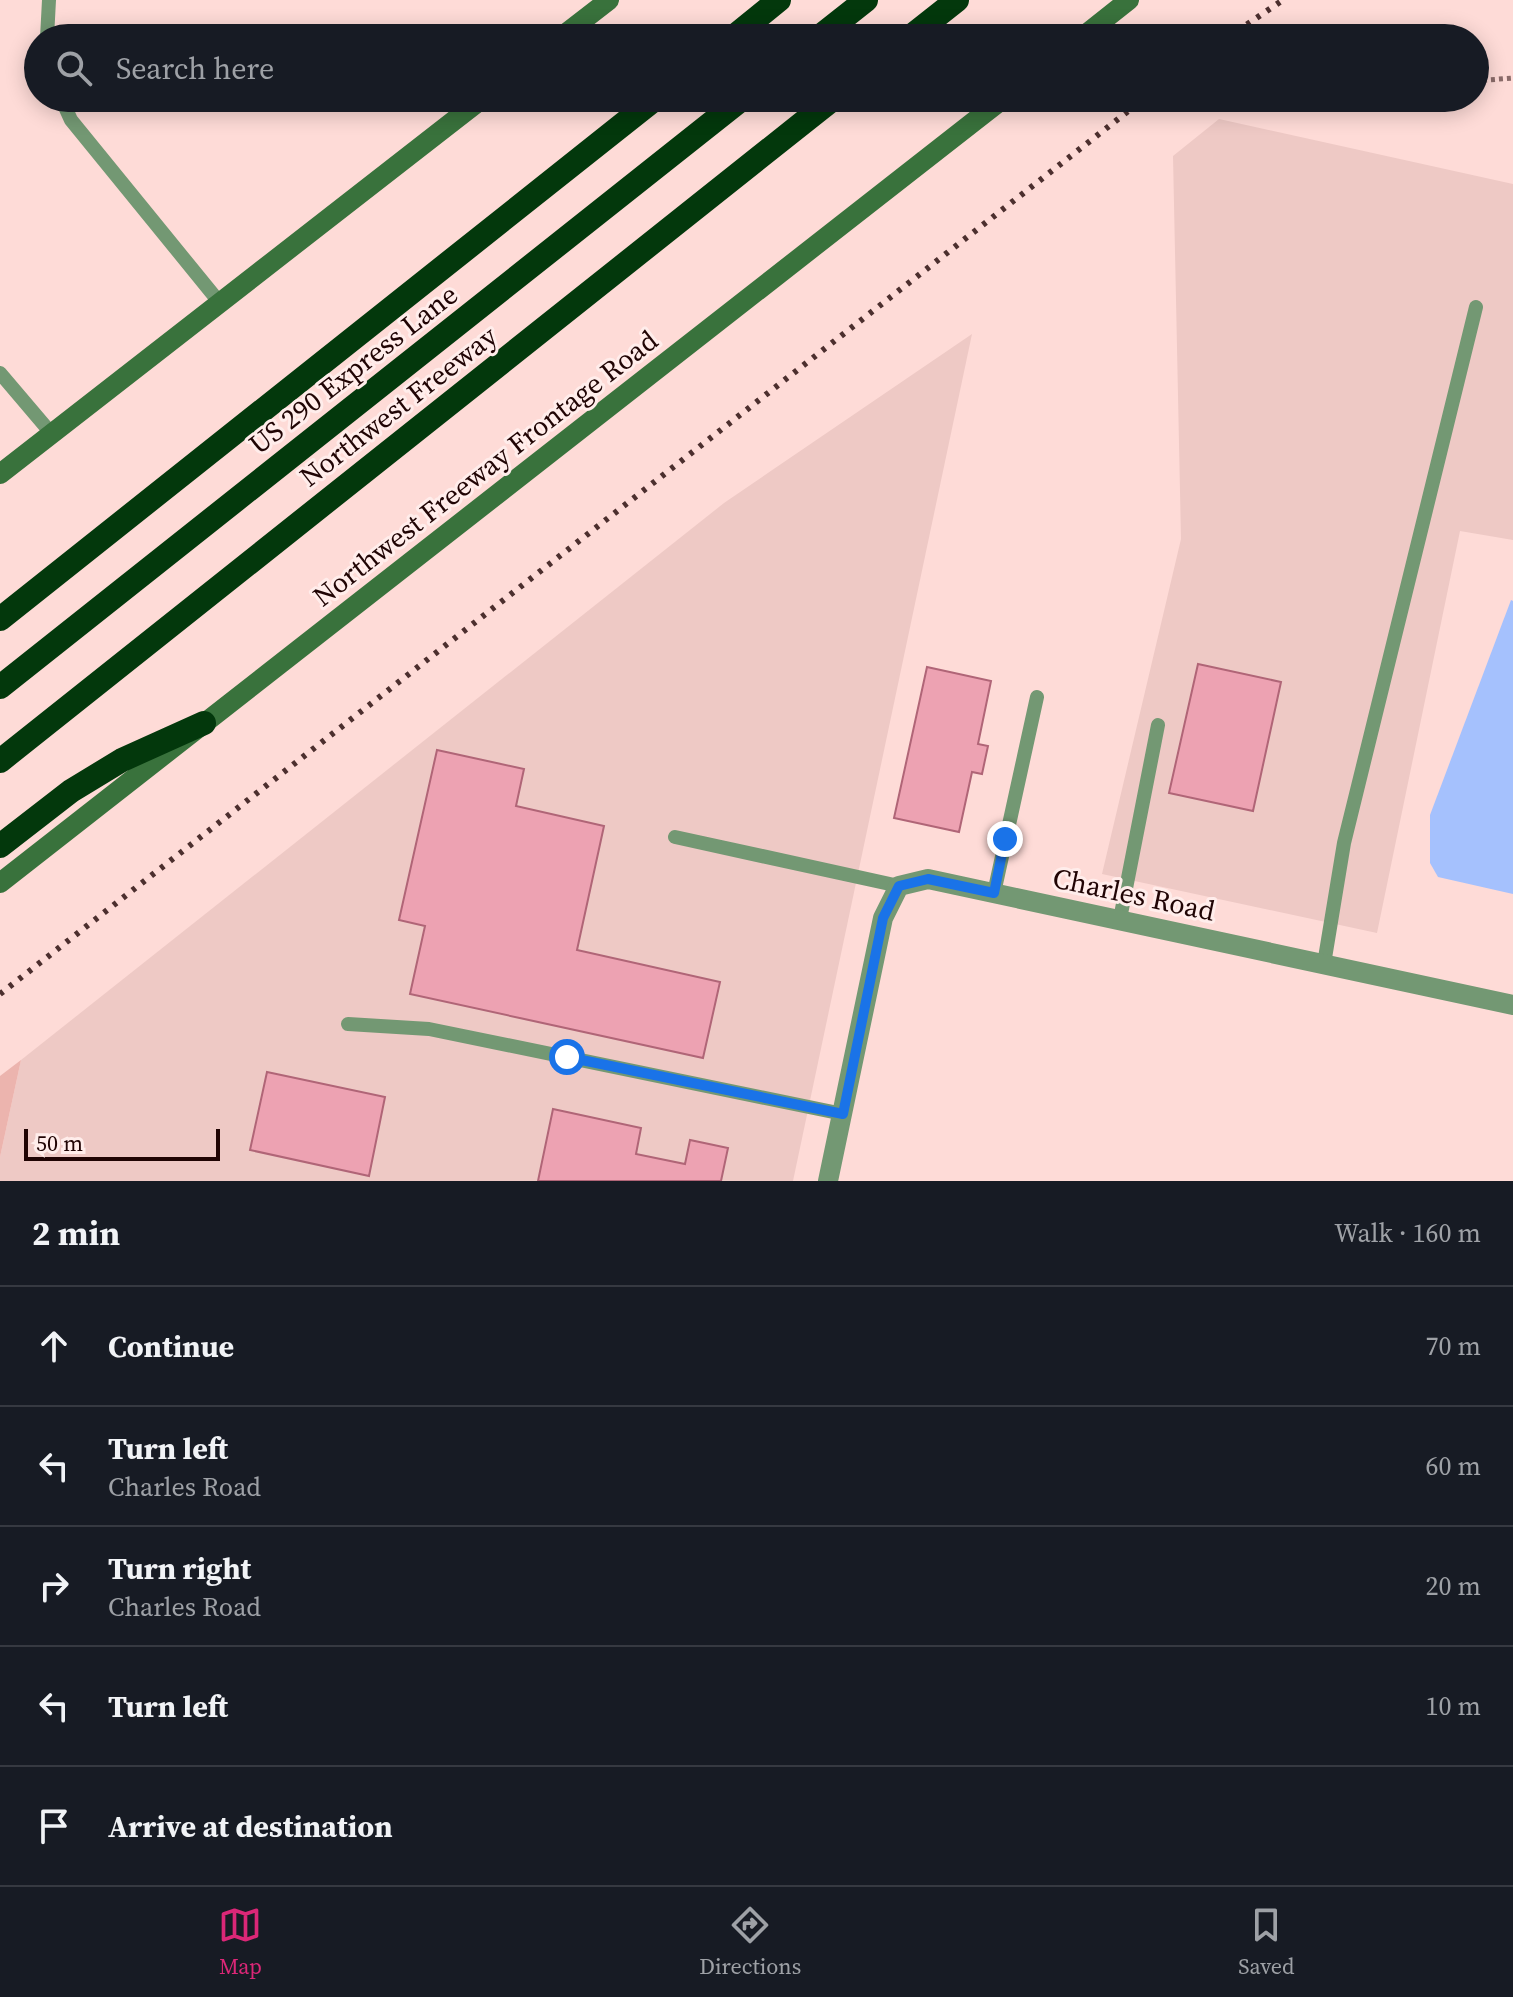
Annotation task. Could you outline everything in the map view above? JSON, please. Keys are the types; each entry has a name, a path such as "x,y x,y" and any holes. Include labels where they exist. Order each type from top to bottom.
{"highway":[{"path":"749,24 779,0"},
{"path":"836,24 866,0"},
{"path":"927,24 957,0"},
{"path":"0,619 638,112"},
{"name":"US 290 Express Lane","path":"0,687 725,112"},
{"name":"Northwest Freeway","path":"0,761 816,112"},
{"path":"0,846 71,791 122,760 204,723"}],"main road":[{"path":"578,24 609,0"},
{"path":"1099,24 1129,0"},
{"path":"0,474 465,112"},
{"name":"Northwest Freeway Frontage Road","path":"0,883 986,112"}],"street":[{"name":"Charles Road","path":"899,886 928,879 1513,1005"},
{"path":"828,1181 883,918 899,886"}],"lane":[{"path":"48,24 49,0"},
{"path":"67,112 220,303"},
{"path":"1324,964 1344,843 1476,307"},
{"path":"0,373 51,433"},
{"path":"994,893 1037,697"},
{"path":"1120,919 1158,725"},
{"path":"675,837 899,886"},
{"path":"348,1024 429,1029 843,1114"}],"path":[{"path":"1489,80 1513,78"}],"shaded area":[{"path":"1219,119 1513,184 1513,540 1460,531 1377,933 1102,874 1181,539 1173,156"},
{"path":"972,334 793,1181 0,1181 0,1157 21,1060 724,503"},
{"path":"21,1060 0,1157 0,1076"}],"water":[{"path":"1511,600 1513,894 1438,877 1430,863 1430,815"}],"building":[{"path":"1198,664 1281,682 1253,811 1169,793"},
{"path":"927,667 991,681 978,744 988,746 982,774 972,772 959,832 894,818"},
{"path":"437,750 524,769 516,806 604,826 577,950 720,982 703,1058 410,994 425,926 399,920"},
{"path":"267,1072 385,1097 369,1176 250,1150"},
{"path":"553,1109 641,1128 636,1154 685,1164 690,1140 728,1148 721,1181 538,1181"}],"railway":[{"path":"1248,24 1283,0"},
{"path":"0,994 1127,112"}],"route":[{"path":"567,1057 843,1114 883,918 899,886 928,879 994,893 1005,839"}]}
